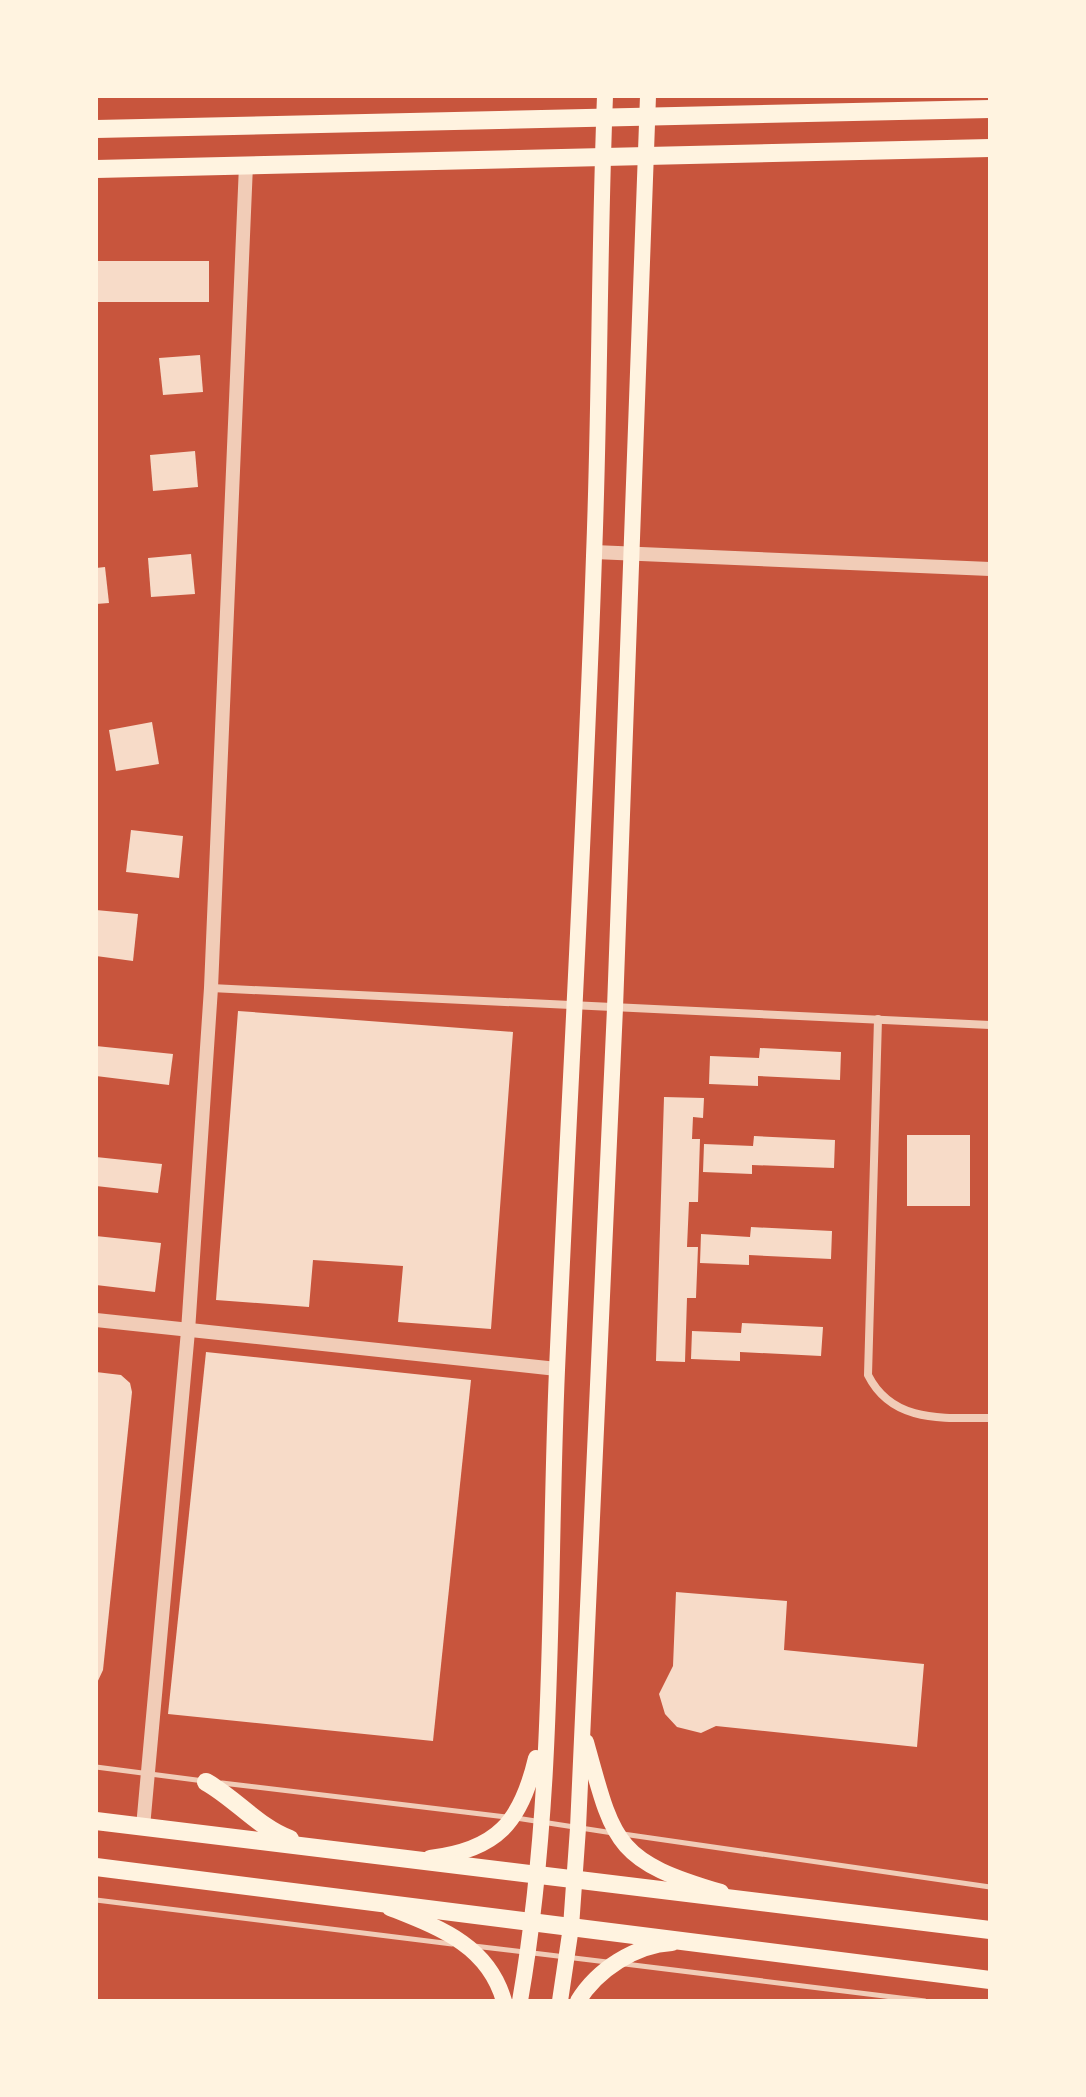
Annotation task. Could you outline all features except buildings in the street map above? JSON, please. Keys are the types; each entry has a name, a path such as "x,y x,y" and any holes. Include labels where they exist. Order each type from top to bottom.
{"main road":[{"path":"520,2001 533,1921 541,1822 557,1369 577,1006 594,552 605,96"},
{"path":"560,2001 571,1927 578,1828 615,1008 648,96"},
{"path":"96,129 990,109"},
{"path":"96,169 990,148"},
{"path":"423,1859 476,1849 491,1842 513,1817 532,1777 545,1721"},
{"path":"581,1723 606,1813 616,1833 634,1856 657,1870 746,1899"},
{"path":"206,1782 231,1795 278,1835 308,1845"},
{"path":"96,1821 575,1876 990,1930"},
{"path":"96,1867 990,1980"},
{"path":"378,1902 458,1937 484,1959 504,2001"},
{"path":"578,2001 606,1971 635,1950 663,1943 690,1942"}],"street":[{"path":"143,1827 188,1331 211,988 246,165"},
{"path":"594,552 632,551 990,569"},
{"path":"211,988 990,1025"},
{"path":"878,1019 868,1375 878,1395 907,1412 950,1418 990,1418"},
{"path":"96,1320 557,1369"}],"lane":[{"path":"96,1767 513,1817 990,1887"},
{"path":"96,1900 925,2001"}]}
